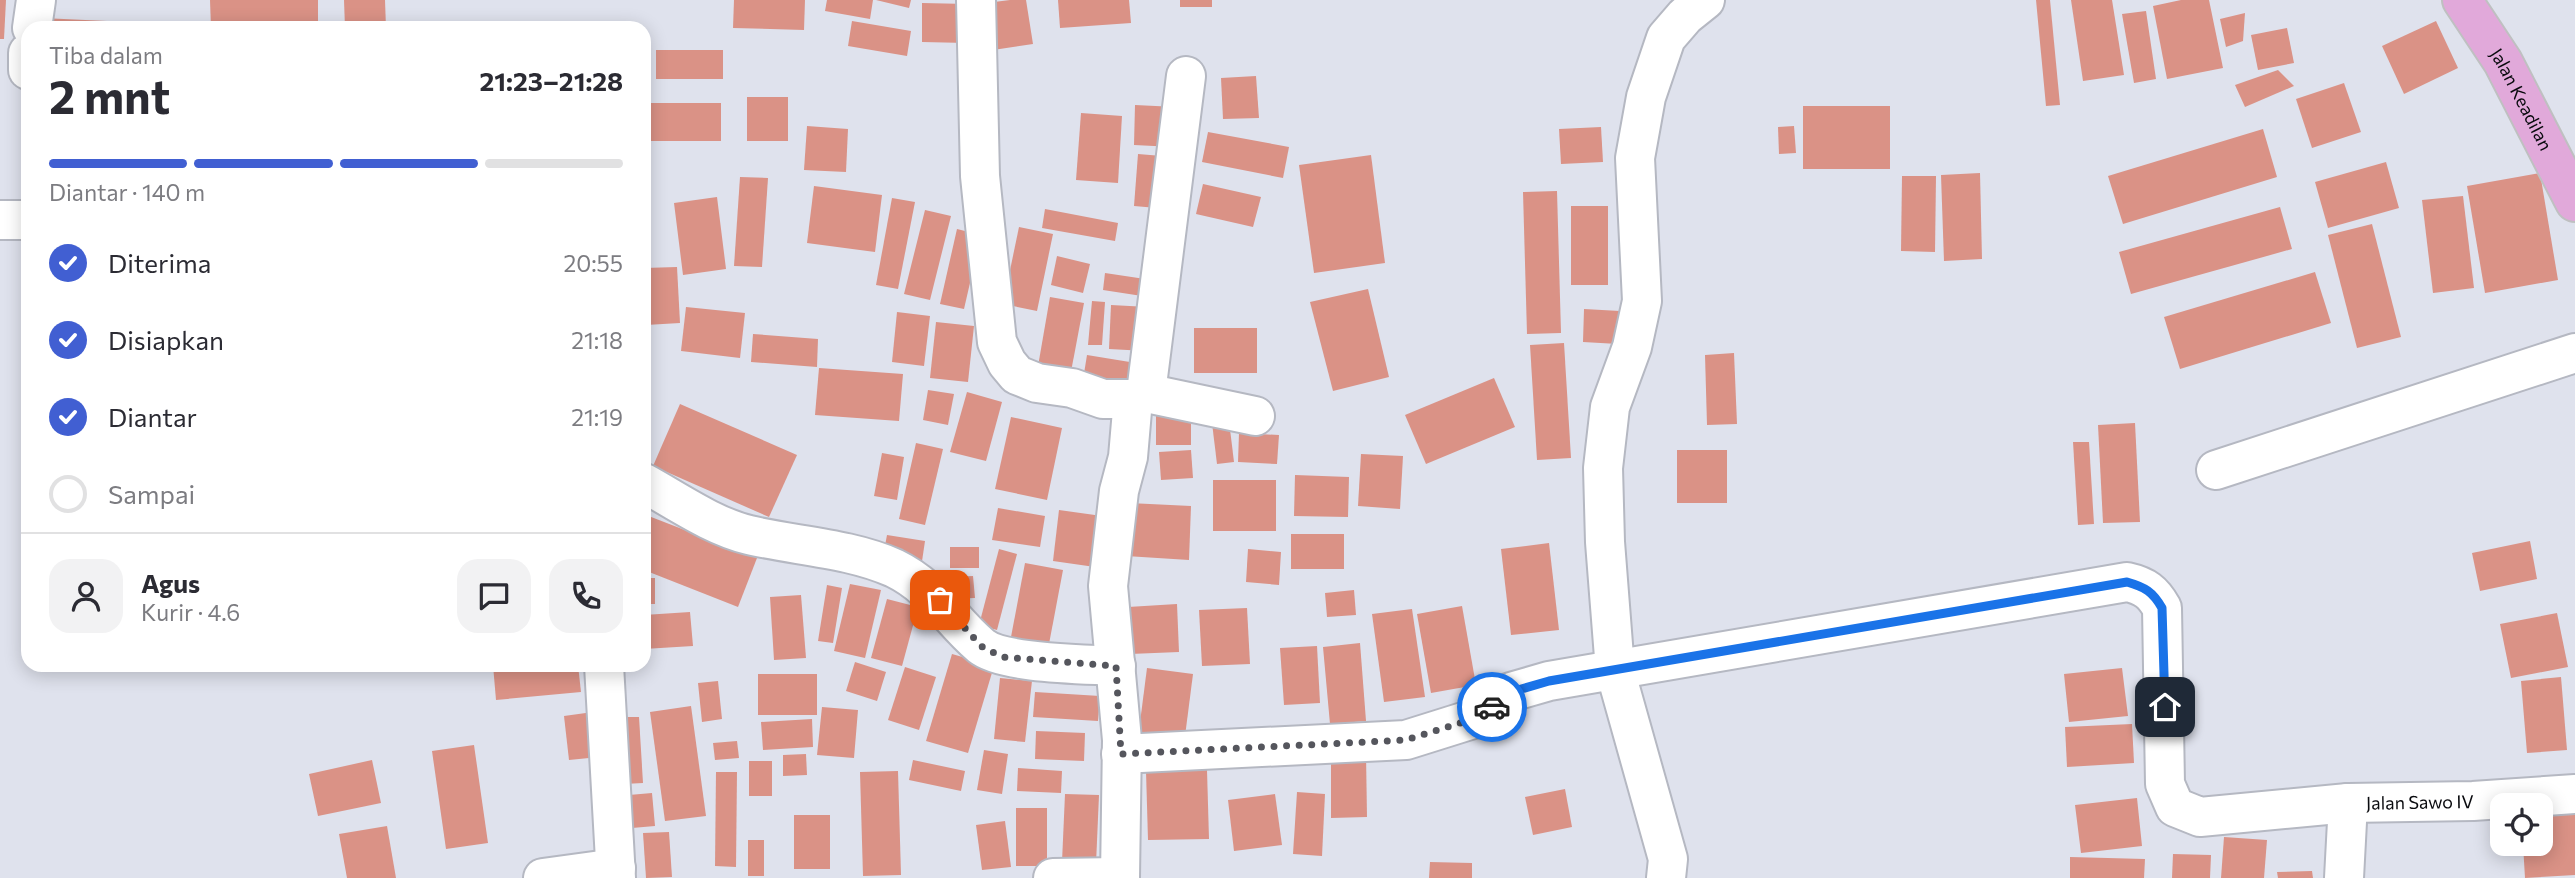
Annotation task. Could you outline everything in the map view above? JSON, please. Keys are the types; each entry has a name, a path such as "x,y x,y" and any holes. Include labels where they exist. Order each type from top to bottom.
{"main road":[{"name":"Jalan Keadilan","path":"2462,0 2503,62 2575,202"}],"street":[{"path":"33,21 36,0"},
{"path":"976,0 980,176 997,342 1007,363 1017,375 1037,383 1072,388 1103,399 1140,396 1255,416"},
{"path":"1666,878 1668,859 1615,670 1605,542 1604,467 1610,407 1632,347 1642,300 1636,172 1639,130 1655,64 1666,38 1685,16 1705,0"},
{"path":"1053,878 1119,878 1121,754 1108,586 1119,491 1140,396 1186,76"},
{"path":"0,220 21,220"},
{"path":"2216,470 2575,353"},
{"path":"651,487 699,514 747,534 852,555 892,568 940,600 981,646 1002,657 1116,666"},
{"name":"Jalan Sawo IV","path":"1121,754 1406,740 1473,719 1522,688 2127,582 2143,586 2154,595 2162,608 2165,784 2175,807 2200,817 2348,803 2473,801 2575,794"},
{"path":"543,878 616,873 604,672"},
{"path":"2344,878 2348,803"}],"building":[{"path":"0,0 6,0 4,39 0,39"},
{"path":"210,0 318,0 318,21 211,21"},
{"path":"344,0 385,0 386,21 345,21"},
{"path":"734,0 805,0 804,30 733,28"},
{"path":"827,0 873,0 870,19 825,11"},
{"path":"876,0 911,0 909,8"},
{"path":"1026,0 1033,44 993,50 986,3"},
{"path":"1058,0 1129,0 1131,23 1060,28"},
{"path":"1180,0 1212,0 1212,7 1180,7"},
{"path":"2036,0 2050,0 2060,105 2046,106"},
{"path":"2071,0 2112,0 2124,75 2083,81"},
{"path":"2181,0 2209,0 2223,68 2167,79 2153,6"},
{"path":"922,3 968,4 967,43 922,42"},
{"path":"2146,11 2156,79 2134,83 2122,14"},
{"path":"2245,13 2243,41 2226,47 2220,19"},
{"path":"42,18 107,21 42,21"},
{"path":"852,21 911,31 907,56 848,46"},
{"path":"2436,21 2458,68 2404,94 2382,46"},
{"path":"2287,28 2294,63 2258,70 2251,35"},
{"path":"656,50 723,50 723,79 656,79"},
{"path":"2278,70 2294,86 2245,107 2235,85"},
{"path":"1256,76 1259,118 1223,119 1221,78"},
{"path":"2344,83 2361,132 2312,148 2296,99"},
{"path":"747,97 788,97 788,141 747,141"},
{"path":"651,103 721,103 721,141 651,141"},
{"path":"1135,105 1176,107 1174,147 1134,145"},
{"path":"1803,106 1890,106 1890,169 1803,169"},
{"path":"1081,113 1122,116 1118,183 1076,180"},
{"path":"807,126 848,129 846,172 804,170"},
{"path":"1794,126 1796,153 1779,154 1778,127"},
{"path":"1601,127 1603,162 1561,164 1559,129"},
{"path":"2263,129 2277,177 2123,224 2108,176"},
{"path":"1208,132 1289,147 1283,178 1202,162"},
{"path":"1138,154 1162,156 1157,208 1134,206"},
{"path":"1371,155 1385,263 1314,273 1299,165"},
{"path":"2386,162 2399,208 2328,228 2315,182"},
{"path":"1980,173 1982,259 1944,261 1941,175"},
{"path":"2540,173 2558,280 2485,293 2467,186"},
{"path":"1902,176 1936,176 1935,252 1901,251"},
{"path":"740,177 768,178 762,267 734,266"},
{"path":"1203,184 1261,197 1253,227 1196,214"},
{"path":"814,186 882,195 875,252 807,243"},
{"path":"1557,191 1561,333 1527,334 1523,192"},
{"path":"2463,196 2474,288 2433,293 2422,200"},
{"path":"717,197 726,269 683,275 674,203"},
{"path":"892,198 915,202 898,289 876,285"},
{"path":"1571,206 1608,206 1608,285 1571,285"},
{"path":"2280,207 2292,249 2131,294 2119,252"},
{"path":"1045,209 1118,223 1115,241 1042,228"},
{"path":"925,210 951,216 930,300 904,294"},
{"path":"2372,224 2401,337 2357,348 2328,235"},
{"path":"1019,227 1053,234 1037,311 1003,304"},
{"path":"957,229 981,235 964,309 940,304"},
{"path":"1057,256 1090,264 1083,293 1051,285"},
{"path":"677,267 680,323 651,325 651,268"},
{"path":"2315,272 2331,323 2180,369 2164,317"},
{"path":"1105,273 1145,279 1142,296 1103,290"},
{"path":"1368,289 1389,377 1333,391 1310,302"},
{"path":"1050,297 1084,303 1070,377 1037,372"},
{"path":"1092,301 1105,302 1102,345 1088,345"},
{"path":"1111,305 1148,307 1146,351 1109,349"},
{"path":"686,307 745,313 740,358 681,351"},
{"path":"1584,309 1620,311 1618,344 1583,342"},
{"path":"897,312 930,316 924,366 892,362"},
{"path":"936,322 974,326 968,382 930,378"},
{"path":"1194,328 1257,328 1257,373 1194,373"},
{"path":"753,334 818,339 817,367 751,362"},
{"path":"1564,343 1571,458 1537,460 1530,345"},
{"path":"1734,353 1737,424 1707,425 1705,355"},
{"path":"1087,355 1142,364 1137,394 1082,386"},
{"path":"819,368 903,374 899,421 815,415"},
{"path":"1494,378 1515,427 1426,464 1405,415"},
{"path":"928,390 954,394 948,425 923,420"},
{"path":"967,392 1002,402 986,461 950,452"},
{"path":"680,404 797,455 769,517 653,466"},
{"path":"1156,415 1191,415 1191,445 1156,445"},
{"path":"1011,417 1062,428 1047,500 995,489"},
{"path":"1229,421 1234,462 1217,464 1212,423"},
{"path":"2135,423 2140,522 2103,523 2098,425"},
{"path":"1239,433 1279,435 1277,464 1238,462"},
{"path":"2073,442 2089,442 2094,524 2078,525"},
{"path":"916,443 943,449 925,525 899,519"},
{"path":"1191,450 1193,478 1161,480 1159,452"},
{"path":"1677,450 1727,450 1727,503 1677,503"},
{"path":"882,453 904,457 897,500 874,496"},
{"path":"1361,454 1403,456 1400,509 1358,506"},
{"path":"1295,475 1349,477 1348,517 1294,516"},
{"path":"1213,480 1276,480 1276,531 1213,531"},
{"path":"1129,503 1191,506 1189,560 1126,556"},
{"path":"998,508 1045,516 1040,547 992,540"},
{"path":"1059,510 1102,516 1095,567 1053,561"},
{"path":"651,517 757,558 738,607 651,573"},
{"path":"1291,534 1344,534 1344,569 1291,569"},
{"path":"887,535 925,541 921,568 882,561"},
{"path":"2530,541 2537,579 2480,591 2472,553"},
{"path":"1549,543 1559,630 1511,635 1501,549"},
{"path":"950,547 979,547 979,568 950,568"},
{"path":"999,549 1017,554 997,630 979,625"},
{"path":"1248,549 1281,552 1279,585 1246,582"},
{"path":"1025,563 1063,570 1049,644 1011,637"},
{"path":"973,576 975,598 949,599 948,577"},
{"path":"651,578 655,578 655,604 651,604"},
{"path":"850,584 881,590 865,658 834,651"},
{"path":"827,585 842,588 833,643 818,641"},
{"path":"1354,590 1356,615 1327,617 1325,593"},
{"path":"801,595 806,658 774,660 770,597"},
{"path":"887,599 918,607 902,666 871,658"},
{"path":"1177,604 1179,652 1130,654 1128,607"},
{"path":"1462,606 1476,685 1431,693 1417,614"},
{"path":"1247,608 1250,664 1202,666 1199,610"},
{"path":"1412,609 1425,697 1384,702 1372,614"},
{"path":"690,612 693,646 651,649 651,615"},
{"path":"2557,613 2568,667 2511,678 2500,624"},
{"path":"1360,643 1366,721 1330,724 1323,647"},
{"path":"1317,646 1320,703 1284,705 1280,648"},
{"path":"952,654 994,666 968,753 926,741"},
{"path":"855,662 886,672 877,701 846,691"},
{"path":"905,667 936,677 919,730 888,720"},
{"path":"1147,668 1193,674 1184,744 1138,738"},
{"path":"2122,668 2128,716 2069,722 2064,674"},
{"path":"494,672 579,672 581,692 496,700"},
{"path":"758,674 817,674 817,715 758,715"},
{"path":"2561,677 2567,750 2527,753 2521,681"},
{"path":"1000,678 1032,681 1025,742 994,739"},
{"path":"718,681 722,719 702,722 698,683"},
{"path":"1035,692 1100,696 1098,721 1033,717"},
{"path":"691,706 706,816 665,821 650,712"},
{"path":"822,707 858,710 854,758 817,755"},
{"path":"593,712 599,757 569,760 564,716"},
{"path":"620,717 639,717 643,783 624,784"},
{"path":"812,719 813,747 763,750 761,722"},
{"path":"2132,724 2134,763 2067,767 2065,727"},
{"path":"1036,731 1085,733 1084,761 1035,759"},
{"path":"737,741 739,758 715,760 713,743"},
{"path":"474,745 488,843 446,849 432,751"},
{"path":"984,750 1008,754 1002,794 977,790"},
{"path":"806,754 807,775 783,776 783,755"},
{"path":"1366,754 1367,817 1331,818 1331,755"},
{"path":"372,760 381,803 318,816 309,774"},
{"path":"913,760 965,771 961,791 909,780"},
{"path":"749,761 772,761 772,796 749,796"},
{"path":"1018,768 1062,771 1061,793 1017,791"},
{"path":"1207,770 1209,839 1148,840 1146,771"},
{"path":"898,771 901,875 863,876 860,772"},
{"path":"716,772 737,772 736,867 715,866"},
{"path":"1565,789 1572,827 1533,835 1525,797"},
{"path":"1297,792 1325,794 1322,856 1293,854"},
{"path":"652,793 655,826 632,828 629,795"},
{"path":"1065,794 1099,795 1096,864 1062,862"},
{"path":"1275,794 1282,845 1234,851 1228,800"},
{"path":"2137,798 2142,846 2081,853 2075,805"},
{"path":"1016,808 1047,808 1047,866 1016,866"},
{"path":"2575,808 2575,875 2525,878 2524,856 2553,856 2553,809"},
{"path":"794,815 830,815 830,869 794,869"},
{"path":"1005,821 1011,867 982,870 976,825"},
{"path":"387,826 396,878 347,878 339,834"},
{"path":"669,832 672,877 646,878 643,833"},
{"path":"2224,837 2267,840 2264,878 2221,878"},
{"path":"748,840 764,840 764,876 748,876"},
{"path":"2173,854 2211,855 2210,878 2172,878"},
{"path":"2070,857 2145,859 2144,878 2070,878"},
{"path":"1430,862 1472,863 1472,878 1429,878"},
{"path":"2312,871 2313,878 2278,878 2277,872"}],"way so far":[{"path":"940,600 981,646 1002,657 1116,666 1121,715 1121,754 1406,740 1473,719 1492,707"}],"route":[{"path":"1492,707 1511,692 1549,681 2127,582 2143,586 2154,595 2162,608 2165,707"}]}
